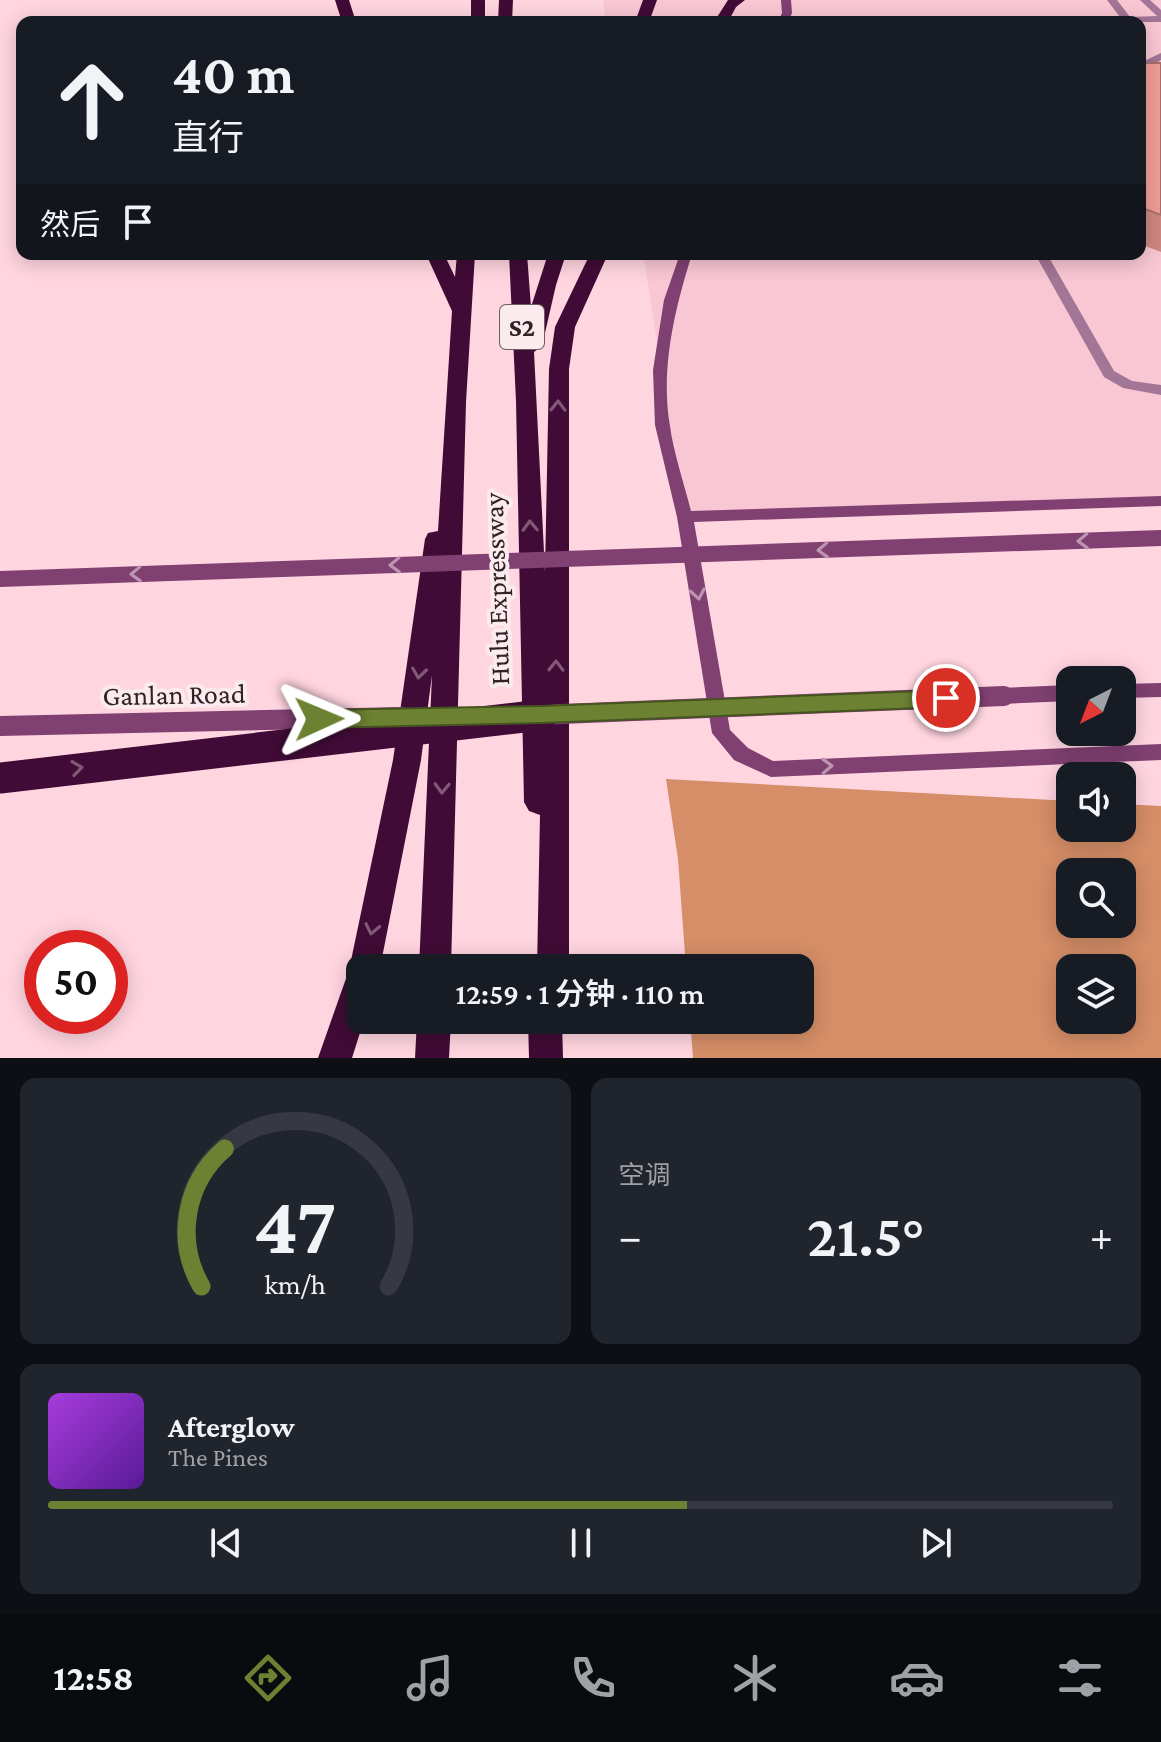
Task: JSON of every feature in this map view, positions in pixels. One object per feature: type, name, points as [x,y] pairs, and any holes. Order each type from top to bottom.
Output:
[{"type":"highway","points":[[724,16],[730,5],[738,0]]},
{"type":"highway","points":[[438,260],[460,310]]},
{"type":"highway","points":[[367,954],[407,760],[455,402],[465,260]]},
{"type":"highway","name":"S2","points":[[518,260],[527,401]]},
{"type":"highway","points":[[527,401],[533,337],[555,260]]},
{"type":"highway","points":[[553,954],[559,369],[565,327],[596,260]]},
{"type":"highway","name":"Hulu Expressway","points":[[527,401],[544,954]]},
{"type":"highway","name":"Hulu Expressway","points":[[435,954],[455,402]]},
{"type":"highway","points":[[0,778],[542,715]]},
{"type":"highway","points":[[335,1058],[346,1025]]},
{"type":"highway","points":[[432,1058],[433,1034]]},
{"type":"highway","points":[[546,1034],[549,1058]]},
{"type":"highway","points":[[549,1058],[551,1034]]},
{"type":"main road","points":[[684,260],[671,300],[660,370],[662,425],[685,517],[721,733],[741,754],[771,769],[1161,752]]},
{"type":"main road","points":[[685,517],[1161,501]]},
{"type":"main road","points":[[0,579],[1161,538]]},
{"type":"main road","points":[[1136,691],[1161,690]]},
{"type":"main road","name":"Ganlan Road","points":[[0,726],[542,715],[1056,694]]},
{"type":"lane","points":[[1145,0],[1161,17]]},
{"type":"lane","points":[[1044,260],[1109,374],[1128,385],[1161,390]]},
{"type":"shaded area","points":[[603,0],[1161,0],[1161,503],[685,517],[644,260],[1146,260],[1146,16],[605,16]]},
{"type":"shaded area","points":[[666,779],[1056,800],[1056,842],[1136,842],[1136,805],[1161,806],[1161,1058],[693,1058],[691,1034],[814,1034],[814,954],[685,954],[678,859]]},
{"type":"building","points":[[1146,63],[1161,63],[1161,215],[1146,209]]},
{"type":"route","points":[[319,719],[542,715],[946,698]]}]
